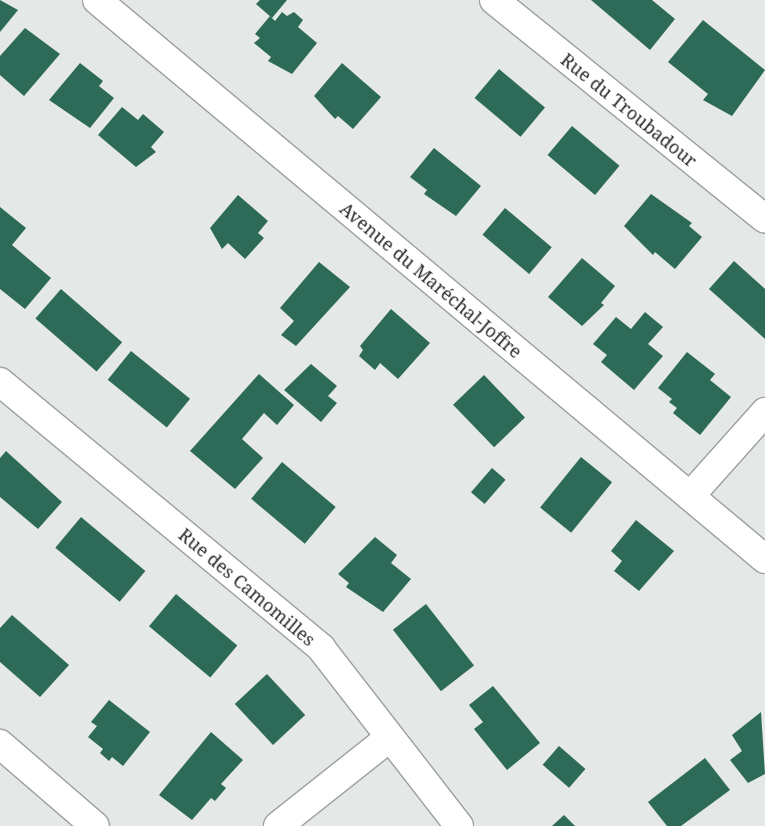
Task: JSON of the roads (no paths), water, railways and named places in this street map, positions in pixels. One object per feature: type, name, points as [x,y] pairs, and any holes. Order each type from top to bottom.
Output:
[{"type":"street","name":"Avenue du Maréchal-Joffre","points":[[97,0],[765,559]]},
{"type":"street","name":"Rue du Troubadour","points":[[494,0],[765,219]]},
{"type":"street","name":"Rue des Camomilles","points":[[0,382],[321,648],[459,826]]},
{"type":"street","points":[[690,496],[765,412]]},
{"type":"street","points":[[278,826],[389,738]]},
{"type":"street","points":[[0,744],[95,826]]}]
